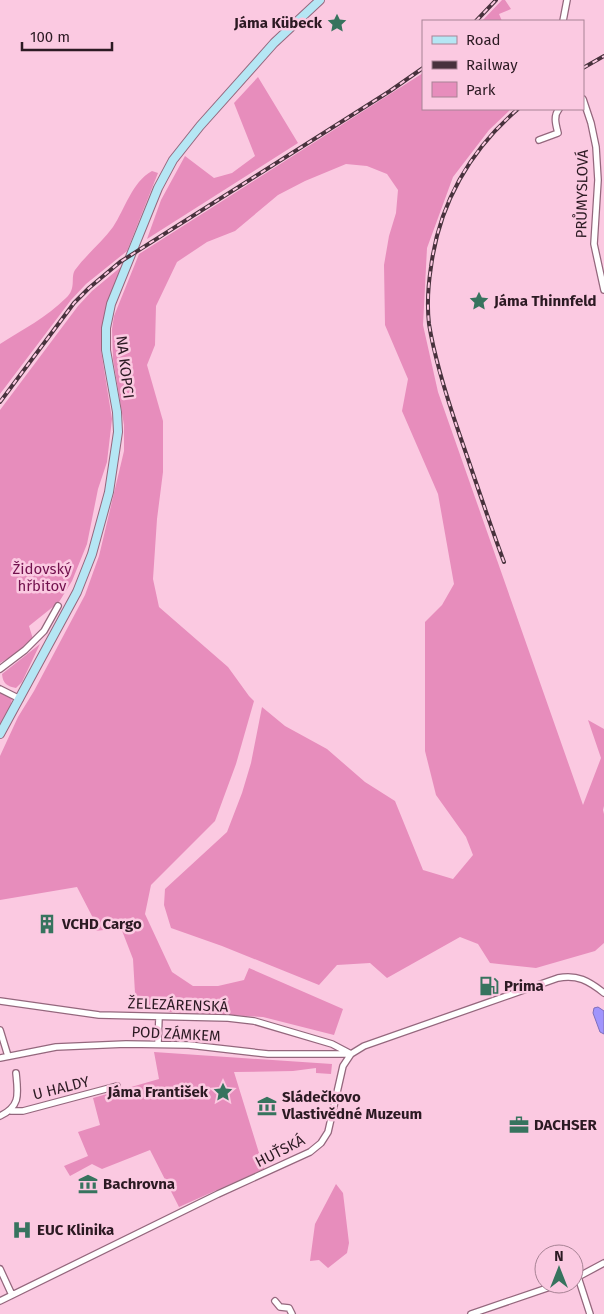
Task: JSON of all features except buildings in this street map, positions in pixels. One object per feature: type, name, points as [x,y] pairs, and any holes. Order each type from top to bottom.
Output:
[{"type":"main road","name":"NA KOPCI","points":[[0,734],[77,592],[92,554],[109,492],[118,432],[117,412],[106,350],[106,328],[111,304],[158,188],[174,160],[200,126],[274,43],[320,0]]},
{"type":"street","points":[[563,20],[567,0]]},
{"type":"street","name":"PRŮMYSLOVÁ","points":[[584,103],[590,118],[596,147],[598,175],[594,244],[604,290]]},
{"type":"street","points":[[539,140],[558,133],[555,120],[558,110]]},
{"type":"street","points":[[0,669],[26,650],[44,631],[58,606]]},
{"type":"street","points":[[0,689],[20,699]]},
{"type":"street","points":[[351,1054],[373,1043],[558,978],[567,976],[578,977],[592,983],[604,993]]},
{"type":"street","name":"ŽELEZÁRENSKÁ","points":[[0,1001],[99,1015],[228,1018],[254,1021],[332,1044],[351,1054]]},
{"type":"street","points":[[158,1044],[159,1017]]},
{"type":"street","points":[[0,1030],[8,1056]]},
{"type":"street","name":"POD ZÁMKEM","points":[[0,1058],[56,1047],[95,1044],[158,1044],[268,1054],[351,1054]]},
{"type":"street","name":"HUŤSKÁ","points":[[0,1302],[218,1194],[310,1152],[321,1143],[328,1132],[342,1066],[351,1054]]},
{"type":"street","points":[[11,1111],[18,1092],[16,1073]]},
{"type":"street","name":"U HALDY","points":[[0,1116],[11,1111],[23,1111],[117,1086]]},
{"type":"street","points":[[584,1274],[604,1263]]},
{"type":"street","points":[[0,1269],[12,1295]]},
{"type":"street","points":[[471,1314],[534,1293]]},
{"type":"street","points":[[582,1294],[590,1314]]},
{"type":"street","points":[[275,1301],[280,1307],[289,1308],[292,1314]]},
{"type":"green space","points":[[502,0],[505,0],[511,9],[499,14],[502,20],[483,20]]},
{"type":"green space","points":[[422,74],[422,110],[510,110],[489,130],[453,177],[427,248],[423,325],[438,392],[583,805],[601,758],[588,720],[604,729],[604,943],[595,951],[536,968],[490,963],[478,944],[460,937],[387,978],[370,963],[337,965],[319,985],[222,946],[171,928],[164,905],[165,889],[227,832],[251,763],[262,707],[285,726],[327,749],[365,782],[395,801],[423,870],[453,879],[473,855],[466,837],[436,795],[425,751],[425,622],[442,605],[454,584],[438,494],[402,411],[408,379],[385,325],[384,265],[389,236],[396,213],[398,190],[387,174],[367,166],[346,164],[305,181],[278,195],[235,231],[207,242],[177,262],[156,306],[155,345],[147,365],[163,421],[163,472],[157,519],[153,579],[159,607],[228,667],[254,701],[236,764],[215,821],[151,885],[145,914],[172,972],[193,986],[218,986],[244,980],[249,968],[343,1009],[334,1035],[263,1017],[136,1010],[133,959],[121,928],[95,931],[92,916],[77,887],[0,900],[0,756],[18,717],[34,691],[85,595],[99,556],[124,451],[124,425],[113,359],[112,329],[114,316],[139,254]]},
{"type":"green space","points":[[258,77],[298,143],[147,239],[161,200],[185,156],[214,178],[232,173],[255,156],[234,103]]},
{"type":"green space","points":[[152,171],[158,173],[127,251],[86,284],[71,300],[0,394],[0,344],[43,317],[59,305],[69,294],[75,270],[113,227],[134,189]]},
{"type":"green space","name":"Židovský hřbitov","points":[[122,266],[105,312],[101,350],[112,419],[107,462],[98,489],[87,544],[72,581],[59,602],[29,626],[33,639],[0,663],[0,410],[78,306],[92,291]]},
{"type":"green space","points":[[40,644],[22,682],[16,688],[6,684],[2,674]]},
{"type":"green space","points":[[0,693],[12,699],[10,708],[0,726]]},
{"type":"green space","points":[[154,1052],[332,1064],[331,1074],[316,1073],[316,1068],[293,1071],[234,1072],[264,1169],[179,1207],[150,1150],[102,1169],[92,1164],[70,1176],[64,1166],[88,1156],[78,1132],[100,1125],[93,1098],[159,1079]]},
{"type":"green space","points":[[336,1184],[343,1193],[349,1243],[347,1253],[328,1268],[319,1260],[310,1261],[315,1224]]},
{"type":"shaded area","points":[[598,1007],[604,1011],[604,1034],[600,1032],[593,1013],[594,1008]]},
{"type":"railway","points":[[477,20],[496,0]]},
{"type":"railway","points":[[584,67],[604,56]]},
{"type":"railway","points":[[0,402],[74,303],[120,262],[390,91],[422,69]]},
{"type":"railway","points":[[504,562],[442,379],[429,324],[428,296],[435,244],[449,200],[471,160],[485,142],[517,110]]},
{"type":"place","name":"Jáma Kübeck","points":[[337,23]]},
{"type":"place","name":"Jáma Thinnfeld","points":[[479,301]]},
{"type":"place","name":"VCHD Cargo","points":[[47,924]]},
{"type":"place","name":"Prima","points":[[489,986]]},
{"type":"place","name":"Jáma František","points":[[223,1092]]},
{"type":"place","name":"Sládečkovo Vlastivědné Muzeum","points":[[267,1106]]},
{"type":"place","name":"DACHSER","points":[[519,1125]]},
{"type":"place","name":"Bachrovna","points":[[88,1184]]},
{"type":"place","name":"EUC Klinika","points":[[22,1230]]}]
